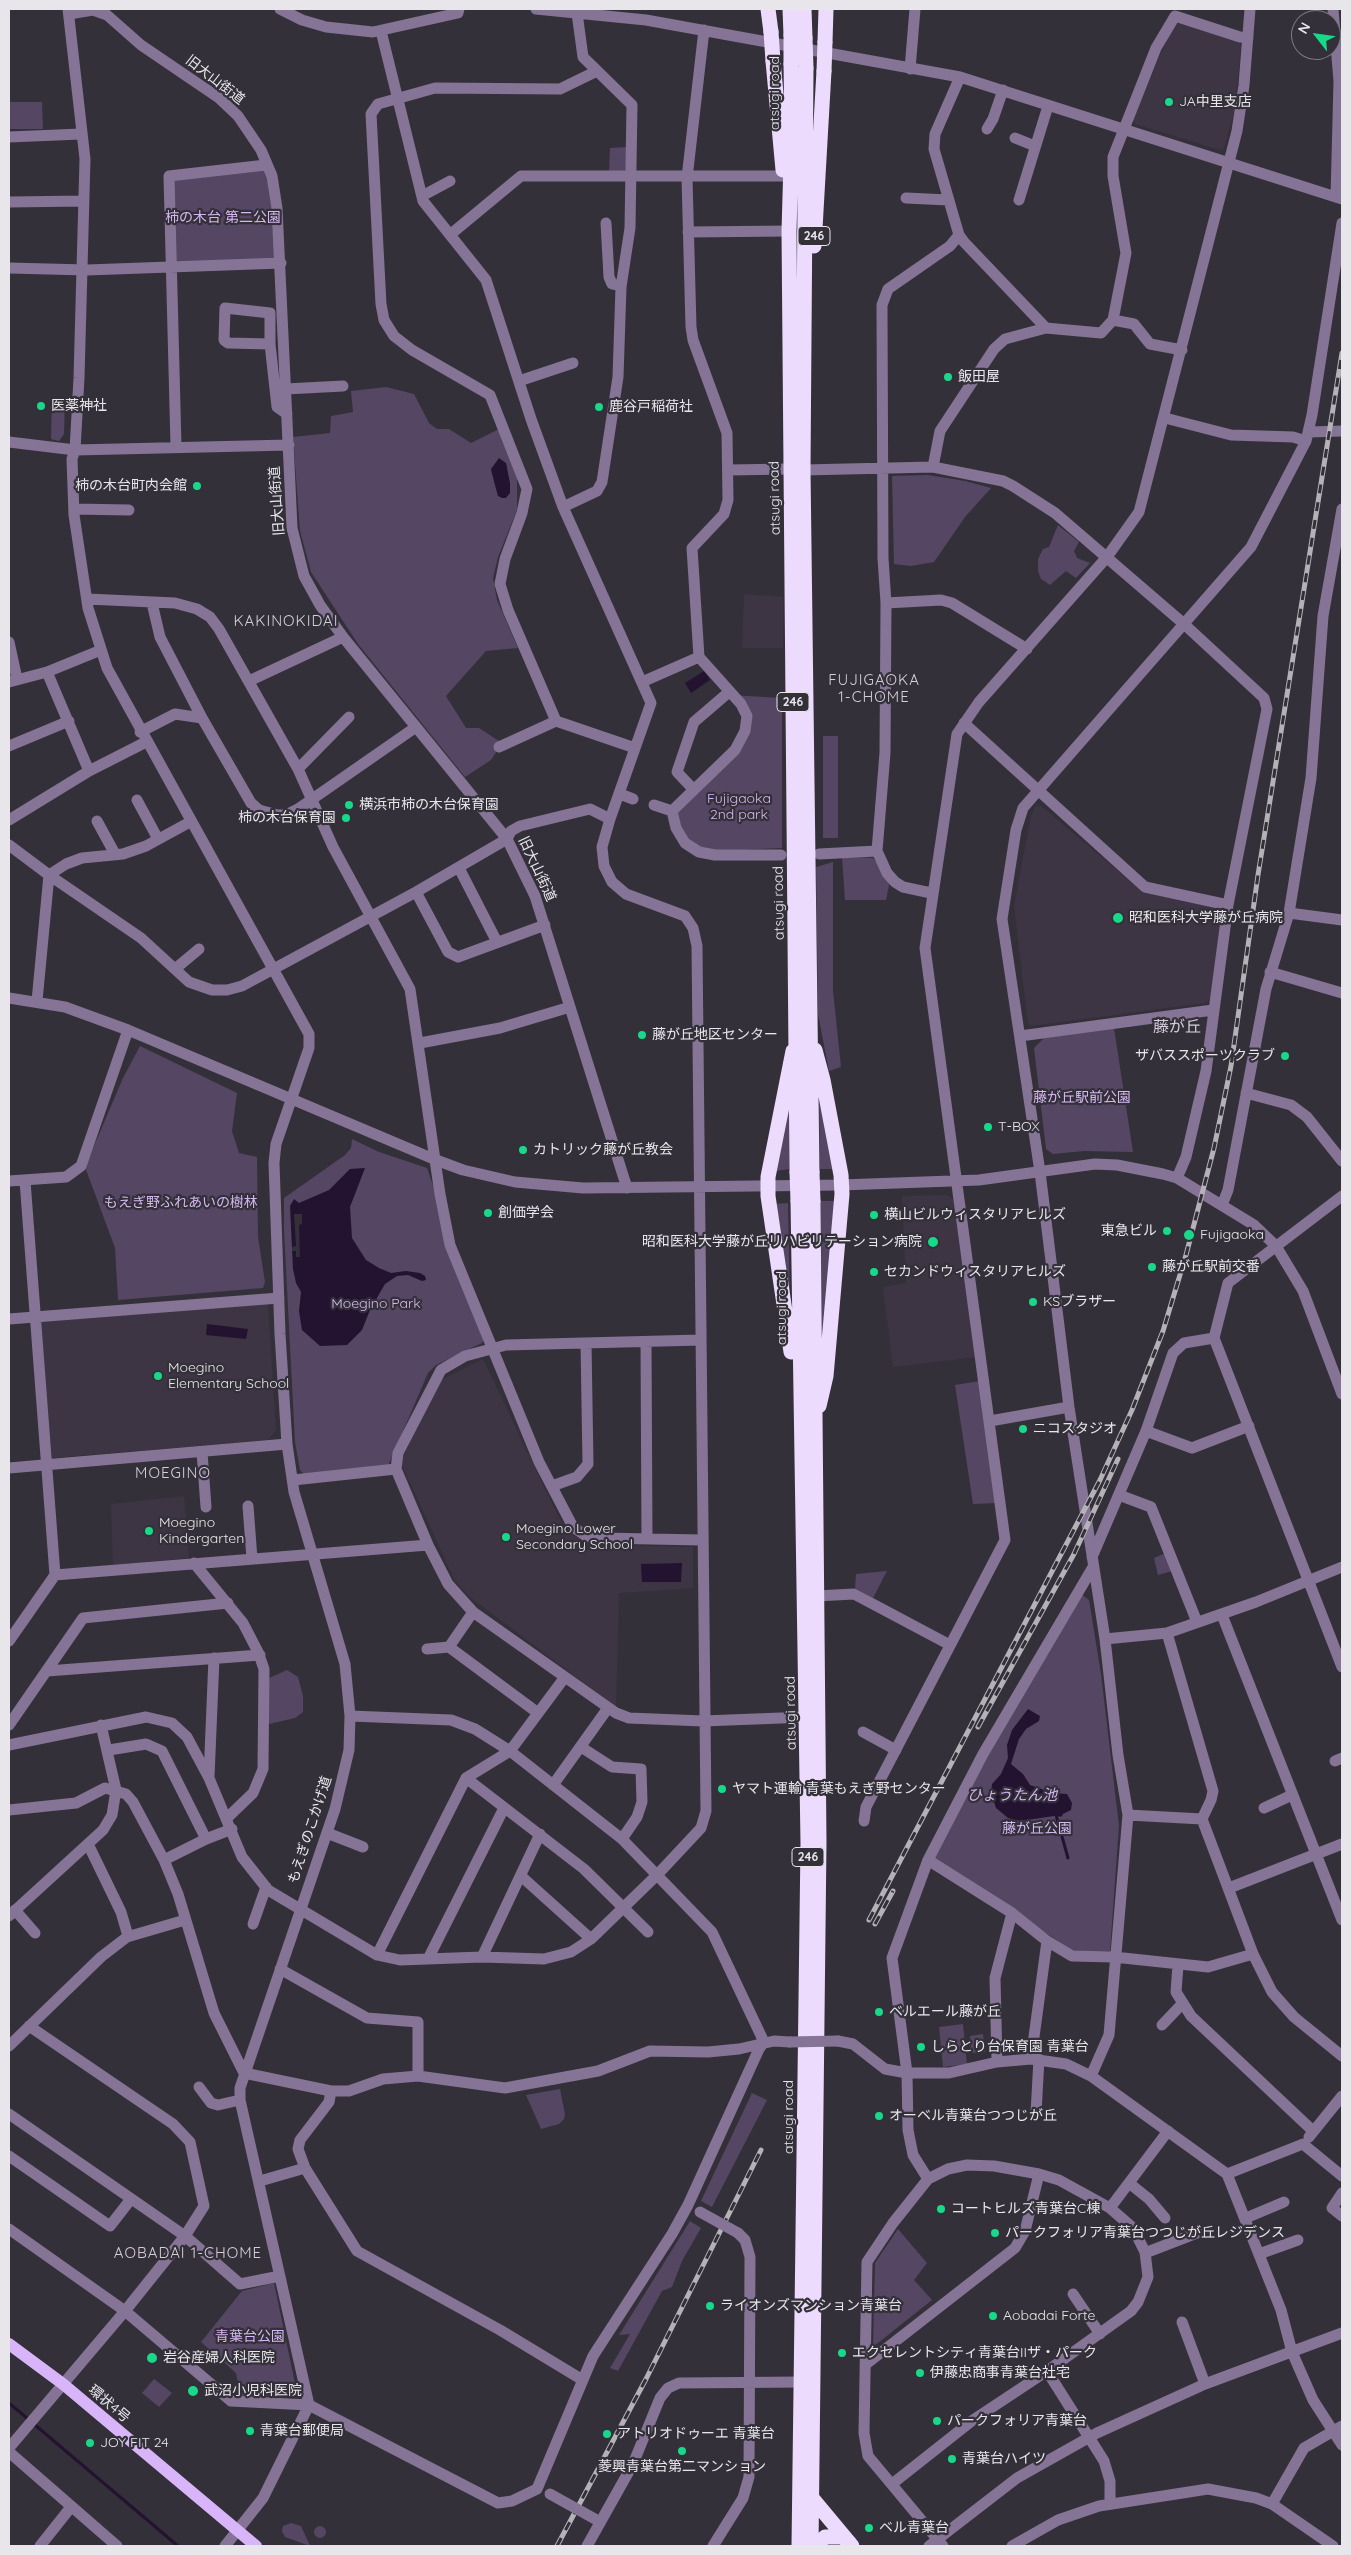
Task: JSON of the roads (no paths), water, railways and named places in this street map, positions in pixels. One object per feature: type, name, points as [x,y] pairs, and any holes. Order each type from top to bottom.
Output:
[{"type":"highway","name":"246","points":[[768,9],[789,231]]},
{"type":"highway","name":"atsugi road","points":[[790,9],[798,36]]},
{"type":"highway","name":"atsugi road","points":[[797,469],[803,402],[798,36],[804,9]]},
{"type":"highway","name":"246","points":[[803,402],[824,71],[826,9]]},
{"type":"highway","name":"atsugi road","points":[[798,66],[792,128],[789,231],[797,469],[804,1172],[814,1427],[819,1842],[811,2546]]},
{"type":"highway","points":[[803,1030],[823,1080],[841,1185],[826,1376],[814,1427]]},
{"type":"highway","points":[[800,1405],[768,1187],[787,1073],[803,1030]]},
{"type":"highway","name":"atsugi road","points":[[799,2546],[807,1717],[800,1405],[805,1201]]},
{"type":"highway","points":[[812,2498],[851,2544]]},
{"type":"highway","points":[[816,2546],[826,2537],[842,2537],[851,2544]]},
{"type":"main road","name":"環状4号","points":[[9,2344],[63,2384],[256,2546]]},
{"type":"street","points":[[280,9],[302,20],[326,27],[344,30],[382,31],[458,13],[459,9]]},
{"type":"street","points":[[536,9],[646,20],[960,77],[1339,198],[1339,82],[1334,9]]},
{"type":"street","points":[[910,69],[915,9]]},
{"type":"street","points":[[864,1821],[866,1807],[1005,1540],[925,948],[957,734],[979,702],[1107,557],[1139,512],[1165,418],[1241,113],[1250,9]]},
{"type":"street","name":"旧大山街道","points":[[69,12],[93,10],[107,15],[141,45],[219,98],[238,116],[261,150],[272,176],[277,208],[292,528],[304,576],[320,605],[343,637],[507,839],[535,896],[545,925],[627,1188]]},
{"type":"street","name":"もえぎのこかげ道","points":[[69,12],[85,159],[75,450],[72,459],[74,509],[88,599],[106,668],[309,1034],[309,1048],[276,1144],[274,1163],[286,1444],[305,1528],[345,1664],[350,1716],[347,1760],[327,1833],[244,2073],[240,2100]]},
{"type":"street","points":[[564,507],[597,491],[602,482],[618,377],[621,286],[630,228],[632,105],[581,54],[574,12]]},
{"type":"street","points":[[933,467],[940,431],[994,349],[1005,339],[1046,328],[1100,333],[1113,320],[1126,253],[1113,176],[1113,157],[1156,48],[1175,16],[1248,38]]},
{"type":"street","points":[[672,811],[735,750],[746,731],[747,716],[741,704],[699,657],[692,548],[724,514],[728,500],[727,433],[693,340],[687,178],[704,30]]},
{"type":"street","points":[[9,1745],[146,1717],[172,1723],[187,1737],[209,1778],[232,1829],[242,1858],[266,1887],[299,1910],[377,1955],[400,1960],[482,1957],[544,1959],[571,1952],[591,1938],[658,1874],[701,1828],[706,1811],[701,1540],[697,946],[693,928],[685,916],[626,894],[612,882],[604,866],[602,847],[610,819],[651,703],[564,507],[519,381],[486,280],[423,201],[382,31]]},
{"type":"street","points":[[556,721],[508,610],[500,584],[505,558],[522,513],[528,489],[490,395],[412,350],[394,336],[384,320],[381,304],[371,114],[378,104],[435,88],[560,88],[596,71]]},
{"type":"street","points":[[960,77],[935,134],[934,149],[959,235],[1046,328]]},
{"type":"street","points":[[987,129],[993,119],[1003,90]]},
{"type":"street","points":[[1019,200],[1048,106]]},
{"type":"street","points":[[9,137],[81,134]]},
{"type":"street","points":[[1015,138],[1035,146]]},
{"type":"street","points":[[176,446],[169,176],[266,165]]},
{"type":"street","points":[[451,234],[522,176],[687,178],[783,176]]},
{"type":"street","points":[[422,196],[450,180]]},
{"type":"street","points":[[906,198],[949,200]]},
{"type":"street","points":[[9,202],[84,201]]},
{"type":"street","points":[[606,223],[608,276],[612,284],[621,286]]},
{"type":"street","points":[[1090,2076],[1109,2035],[1114,1957],[1128,1815],[1118,1755],[1105,1639],[1069,1407],[1040,1172],[1002,919],[1016,830],[1023,808],[1036,790],[1251,547],[1307,437],[1342,223]]},
{"type":"street","points":[[688,232],[789,231]]},
{"type":"street","points":[[932,893],[903,887],[895,882],[887,873],[877,852],[885,754],[886,603],[882,305],[888,290],[950,246],[959,235]]},
{"type":"street","points":[[9,268],[82,270],[281,263]]},
{"type":"street","points":[[270,344],[228,343],[224,340],[225,308],[270,313],[270,344],[277,407],[288,414]]},
{"type":"street","points":[[1113,320],[1134,324],[1150,344],[1182,350]]},
{"type":"street","points":[[519,381],[568,368]]},
{"type":"street","points":[[286,389],[336,383]]},
{"type":"street","points":[[1165,418],[1231,435],[1293,438],[1342,431]]},
{"type":"street","points":[[9,442],[75,450],[289,444]]},
{"type":"street","points":[[728,470],[933,467],[1003,481],[1055,513],[1184,624],[1259,693],[1266,703],[1228,905],[1206,1071],[1186,1157],[1177,1178]]},
{"type":"street","points":[[74,509],[129,510]]},
{"type":"street","points":[[1222,1205],[1228,1190],[1270,972],[1289,913],[1311,778],[1323,616],[1340,531],[1342,509]]},
{"type":"street","points":[[88,599],[187,605],[210,618],[219,629],[298,769],[313,798],[333,847],[410,989],[420,1043],[440,1194],[450,1245],[540,1462],[573,1527],[586,1536],[600,1538],[701,1540]]},
{"type":"street","points":[[886,603],[941,600],[952,604],[1027,649]]},
{"type":"street","points":[[152,603],[160,637],[202,718],[251,803],[259,810],[268,814],[286,815],[416,727]]},
{"type":"street","points":[[249,681],[343,637]]},
{"type":"street","points":[[9,642],[13,680],[47,672],[101,650]]},
{"type":"street","points":[[642,682],[699,657]]},
{"type":"street","points":[[47,672],[89,771]]},
{"type":"street","points":[[694,790],[677,772],[694,722],[729,692]]},
{"type":"street","points":[[9,820],[143,737],[175,714],[202,718]]},
{"type":"street","points":[[298,769],[349,716]]},
{"type":"street","points":[[9,746],[69,721]]},
{"type":"street","points":[[499,747],[556,721],[635,748]]},
{"type":"street","points":[[964,723],[1145,887],[1228,905]]},
{"type":"street","points":[[620,794],[633,799]]},
{"type":"street","points":[[137,800],[158,839]]},
{"type":"street","points":[[654,805],[672,811]]},
{"type":"street","points":[[9,845],[49,876],[141,938],[189,982],[212,990],[242,986],[274,969],[459,868],[507,839],[511,831],[520,826],[590,809],[610,819]]},
{"type":"street","points":[[672,811],[676,828],[685,843],[699,852],[715,855],[781,855]]},
{"type":"street","points":[[97,821],[115,854]]},
{"type":"street","points":[[37,1001],[49,876],[66,864],[82,858],[135,850],[190,822]]},
{"type":"street","points":[[819,854],[877,852]]},
{"type":"street","points":[[459,868],[497,942]]},
{"type":"street","points":[[416,892],[448,952],[458,957],[545,925]]},
{"type":"street","points":[[1289,913],[1342,920]]},
{"type":"street","points":[[175,969],[199,949]]},
{"type":"street","points":[[1270,972],[1342,993]]},
{"type":"street","points":[[9,998],[65,1007],[128,1030],[436,1160],[463,1170],[515,1182],[583,1188],[841,1185],[957,1181],[1081,1166],[1117,1165],[1177,1178],[1254,1225],[1276,1246],[1303,1290],[1342,1394]]},
{"type":"street","points":[[420,1043],[500,1028],[570,1007]]},
{"type":"street","points":[[1020,1036],[1213,1010]]},
{"type":"street","points":[[9,1181],[66,1177],[81,1166],[128,1030]]},
{"type":"street","points":[[1246,1093],[1290,1105],[1307,1117],[1342,1161]]},
{"type":"street","points":[[9,1641],[55,1575],[25,1181]]},
{"type":"street","points":[[1342,1196],[1228,1284],[1214,1338],[1342,1667]]},
{"type":"street","points":[[9,1319],[279,1298]]},
{"type":"street","points":[[928,2179],[913,2155],[908,2130],[907,2073],[892,1958],[928,1860],[983,1754],[1092,1562],[1146,1431],[1174,1353],[1184,1343],[1214,1338]]},
{"type":"street","points":[[701,1340],[506,1345],[465,1356],[441,1370],[398,1453],[396,1469],[428,1545],[448,1584],[473,1612],[608,1708],[629,1718],[703,1721],[807,1717]]},
{"type":"street","points":[[646,1342],[647,1539]]},
{"type":"street","points":[[552,1486],[577,1477],[588,1464],[586,1343]]},
{"type":"street","points":[[990,1421],[1069,1407]]},
{"type":"street","points":[[1146,1431],[1192,1448],[1249,1426]]},
{"type":"street","points":[[9,1468],[286,1444]]},
{"type":"street","points":[[202,1452],[206,1508]]},
{"type":"street","points":[[293,1480],[396,1469]]},
{"type":"street","points":[[1119,1495],[1151,1507],[1197,1622]]},
{"type":"street","points":[[248,1506],[252,1559]]},
{"type":"street","points":[[55,1575],[428,1545]]},
{"type":"street","points":[[194,1563],[213,1589],[228,1603],[243,1623],[260,1655],[264,1669],[263,1769],[253,1793],[226,1818]]},
{"type":"street","points":[[1105,1639],[1167,1633],[1222,1615],[1342,1567]]},
{"type":"street","points":[[816,1596],[854,1594],[950,1645]]},
{"type":"street","points":[[9,1725],[83,1618],[228,1603]]},
{"type":"street","points":[[450,1647],[473,1612]]},
{"type":"street","points":[[1222,1615],[1342,1920]]},
{"type":"street","points":[[1167,1633],[1213,1791],[1211,1800],[1202,1818],[1254,1954],[1272,1992],[1288,2011],[1342,2056]]},
{"type":"street","points":[[426,1649],[450,1647],[538,1713]]},
{"type":"street","points":[[47,1671],[260,1655]]},
{"type":"street","points":[[209,1778],[214,1658]]},
{"type":"street","points":[[377,1955],[466,1778],[510,1751],[565,1677]]},
{"type":"street","points":[[553,1785],[608,1708]]},
{"type":"street","points":[[350,1716],[451,1720],[475,1729],[510,1751],[622,1839],[658,1874],[712,1932],[764,2042]]},
{"type":"street","points":[[35,1933],[12,1913],[103,1830],[112,1815],[116,1790],[109,1750],[102,1726]]},
{"type":"street","points":[[863,1732],[896,1750]]},
{"type":"street","points":[[109,1750],[146,1744],[162,1751],[206,1839]]},
{"type":"street","points":[[581,1747],[612,1767],[641,1769],[642,1802],[637,1817],[622,1839]]},
{"type":"street","points":[[466,1778],[584,1869],[648,1932]]},
{"type":"street","points":[[9,1810],[76,1803],[105,1788],[126,1794],[133,1802],[164,1860],[214,2013],[244,2073],[331,2091],[349,2091],[383,2079],[418,2076],[505,2088],[598,2071],[650,2051],[708,2052],[739,2049],[764,2042],[838,2041],[853,2044],[885,2069],[907,2073],[949,2074],[998,2062],[1035,2059],[1066,2064],[1090,2076],[1227,2174],[1281,2310],[1292,2352],[1313,2400],[1337,2428],[1342,2445]]},
{"type":"street","points":[[1264,1808],[1292,1795]]},
{"type":"street","points":[[428,1959],[504,1808]]},
{"type":"street","points":[[1128,1815],[1202,1818]]},
{"type":"street","points":[[164,1860],[206,1839],[232,1829]]},
{"type":"street","points":[[327,1833],[363,1847]]},
{"type":"street","points":[[482,1957],[540,1834]]},
{"type":"street","points":[[88,1844],[121,1912],[128,1936]]},
{"type":"street","points":[[1229,1888],[1342,1844]]},
{"type":"street","points":[[928,1860],[1012,1913],[1047,1941],[1072,1956],[1114,1957],[1208,1968],[1254,1954]]},
{"type":"street","points":[[521,1876],[591,1938]]},
{"type":"street","points":[[252,1924],[266,1887]]},
{"type":"street","points":[[998,2062],[995,1978],[1012,1913]]},
{"type":"street","points":[[9,2046],[101,1957],[128,1936],[185,1920]]},
{"type":"street","points":[[1036,2113],[1035,2059],[1047,1941]]},
{"type":"street","points":[[1178,1965],[1176,1992],[1191,2016],[1313,2131]]},
{"type":"street","points":[[280,1969],[367,2018],[418,2022],[418,2076]]},
{"type":"street","points":[[1162,2025],[1182,2004]]},
{"type":"street","points":[[9,2448],[125,2311],[185,2236],[204,2206],[190,2142],[173,2124],[29,2026]]},
{"type":"street","points":[[10,2234],[125,2311],[231,2401],[309,2405],[498,2503],[512,2501],[537,2488],[592,2356],[672,2234],[688,2205],[759,2048],[764,2042]]},
{"type":"street","points":[[331,2091],[329,2102],[298,2144],[305,2168],[357,2251],[500,2330],[581,2380]]},
{"type":"street","points":[[200,2093],[211,2103],[218,2105],[240,2100],[260,2180],[309,2405],[263,2498],[225,2546]]},
{"type":"street","points":[[1227,2174],[1303,2144],[1342,2096]]},
{"type":"street","points":[[9,2114],[185,2236],[240,2284],[280,2276]]},
{"type":"street","points":[[1110,2208],[1168,2131]]},
{"type":"street","points":[[1303,2144],[1342,2176]]},
{"type":"street","points":[[9,2156],[110,2226],[131,2199]]},
{"type":"street","points":[[892,2484],[973,2420],[1124,2317],[1138,2302],[1148,2277],[1145,2253],[1133,2228],[1110,2208],[1059,2180],[1039,2174],[994,2166],[967,2165],[948,2169],[928,2179],[893,2223],[867,2262],[864,2433],[868,2456],[892,2484],[937,2544],[1017,2478],[1090,2437],[1205,2384],[1342,2333]]},
{"type":"street","points":[[260,2180],[305,2168]]},
{"type":"street","points":[[865,2364],[1015,2248],[1025,2231],[1039,2174]]},
{"type":"street","points":[[1129,2184],[1149,2199],[1165,2218]]},
{"type":"street","points":[[1342,2193],[1332,2208],[1342,2216]]},
{"type":"street","points":[[1246,2218],[1284,2202]]},
{"type":"street","points":[[688,2205],[738,2233],[745,2240],[750,2257],[749,2477],[743,2498],[713,2546]]},
{"type":"street","points":[[1145,2253],[1202,2231]]},
{"type":"street","points":[[1259,2254],[1298,2240]]},
{"type":"street","points":[[1073,2294],[1100,2334]]},
{"type":"street","points":[[1182,2322],[1205,2384]]},
{"type":"street","points":[[1047,2371],[1090,2437],[1107,2471],[1110,2504]]},
{"type":"street","points":[[587,2546],[598,2520],[633,2464],[660,2398],[668,2388],[679,2383],[802,2382]]},
{"type":"street","points":[[1272,2504],[1304,2448],[1337,2428]]},
{"type":"street","points":[[9,2452],[117,2546]]},
{"type":"street","points":[[537,2488],[598,2520]]},
{"type":"street","points":[[1012,2546],[1058,2520],[1110,2504],[1208,2489],[1249,2496],[1272,2504],[1333,2546]]},
{"type":"street","points":[[40,2546],[72,2507]]},
{"type":"water","points":[[499,458],[506,463],[510,483],[510,493],[506,498],[498,496],[491,469]]},
{"type":"water","points":[[704,671],[710,680],[691,693],[685,683]]},
{"type":"water","points":[[365,1168],[350,1207],[352,1238],[366,1260],[379,1268],[391,1273],[406,1271],[420,1273],[425,1276],[426,1280],[422,1281],[408,1275],[397,1276],[385,1284],[370,1310],[362,1330],[347,1345],[320,1346],[302,1330],[299,1311],[301,1292],[296,1283],[293,1269],[290,1206],[294,1199],[299,1203],[329,1190],[350,1169]]},
{"type":"water","points":[[207,1324],[248,1329],[246,1339],[206,1335]]},
{"type":"water","points":[[682,1563],[681,1582],[642,1582],[641,1564]]},
{"type":"water","name":"ひょうたん池","points":[[1028,1709],[1040,1716],[1039,1721],[1026,1729],[1019,1739],[1011,1764],[1023,1774],[1030,1785],[1053,1793],[1067,1794],[1072,1803],[1071,1810],[1061,1815],[1020,1821],[1008,1818],[996,1808],[991,1793],[992,1784],[1001,1774],[1008,1758],[1007,1745],[1012,1730]]},
{"type":"waterway","points":[[1061,1815],[1056,1815],[1068,1858]]},
{"type":"waterway","points":[[9,2403],[178,2546]]},
{"type":"railway","points":[[869,1920],[1100,1480],[1132,1410],[1163,1331],[1186,1255],[1214,1148],[1231,1066],[1258,875],[1342,353]]},
{"type":"railway","points":[[978,1727],[1074,1554],[1118,1459]]},
{"type":"railway","points":[[875,1924],[893,1891]]},
{"type":"railway","points":[[557,2546],[646,2379],[761,2150]]},
{"type":"place","name":"JA中里支店","points":[[1169,102]]},
{"type":"place","name":"飯田屋","points":[[948,377]]},
{"type":"place","name":"医薬神社","points":[[41,406]]},
{"type":"place","name":"鹿谷戸稲荷社","points":[[599,407]]},
{"type":"place","name":"柿の木台町内会館","points":[[197,486]]},
{"type":"place","name":"横浜市柿の木台保育園","points":[[349,805]]},
{"type":"place","name":"柿の木台保育園","points":[[346,818]]},
{"type":"place","name":"昭和医科大学藤が丘病院","points":[[1118,918]]},
{"type":"place","name":"藤が丘地区センター","points":[[642,1035]]},
{"type":"place","name":"ザバススポーツクラブ","points":[[1285,1056]]},
{"type":"place","name":"T-BOX","points":[[988,1127]]},
{"type":"place","name":"カトリック藤が丘教会","points":[[523,1150]]},
{"type":"place","name":"創価学会","points":[[488,1213]]},
{"type":"place","name":"横山ビルウィスタリアヒルズ","points":[[874,1215]]},
{"type":"place","name":"東急ビル","points":[[1167,1231]]},
{"type":"place","name":"Fujigaoka","points":[[1189,1235]]},
{"type":"place","name":"昭和医科大学藤が丘リハビリテーション病院","points":[[933,1242]]},
{"type":"place","name":"藤が丘駅前交番","points":[[1152,1267]]},
{"type":"place","name":"セカンドウィスタリアヒルズ","points":[[874,1272]]},
{"type":"place","name":"KSブラザー","points":[[1033,1302]]},
{"type":"place","name":"Moegino Elementary School","points":[[158,1376]]},
{"type":"place","name":"ニコスタジオ","points":[[1023,1429]]},
{"type":"place","name":"Moegino Kindergarten","points":[[149,1531]]},
{"type":"place","name":"Moegino Lower Secondary School","points":[[506,1537]]},
{"type":"place","name":"ヤマト運輸 青葉もえぎ野センター","points":[[722,1789]]},
{"type":"place","name":"ベルエール藤が丘","points":[[879,2012]]},
{"type":"place","name":"しらとり台保育園 青葉台","points":[[921,2047]]},
{"type":"place","name":"オーベル青葉台つつじが丘","points":[[879,2116]]},
{"type":"place","name":"コートヒルズ青葉台C棟","points":[[941,2209]]},
{"type":"place","name":"パークフォリア青葉台つつじが丘レジデンス","points":[[995,2233]]},
{"type":"place","name":"ライオンズマンション青葉台","points":[[710,2306]]},
{"type":"place","name":"Aobadai Forte","points":[[993,2316]]},
{"type":"place","name":"エクセレントシティ青葉台IIザ・パーク","points":[[842,2353]]},
{"type":"place","name":"岩谷産婦人科医院","points":[[152,2358]]},
{"type":"place","name":"伊藤忠商事青葉台社宅","points":[[920,2373]]},
{"type":"place","name":"武沼小児科医院","points":[[193,2391]]},
{"type":"place","name":"パークフォリア青葉台","points":[[937,2421]]},
{"type":"place","name":"青葉台郵便局","points":[[250,2431]]},
{"type":"place","name":"アトリオドゥーエ 青葉台","points":[[607,2434]]},
{"type":"place","name":"JOY FIT 24","points":[[90,2443]]},
{"type":"place","name":"菱興青葉台第二マンション","points":[[682,2451]]},
{"type":"place","name":"青葉台ハイツ","points":[[952,2459]]},
{"type":"place","name":"ベル青葉台","points":[[869,2528]]},
{"type":"district","name":"KAKINOKIDAI","points":[[286,621]]},
{"type":"district","name":"FUJIGAOKA 1-CHOME","points":[[874,688]]},
{"type":"district","name":"藤が丘","points":[[1177,1027]]},
{"type":"district","name":"MOEGINO","points":[[173,1473]]},
{"type":"district","name":"AOBADAI 1-CHOME","points":[[188,2253]]},
{"type":"park label","name":"柿の木台 第二公園","points":[[223,218]]},
{"type":"park label","name":"Fujigaoka 2nd park","points":[[739,808]]},
{"type":"park label","name":"藤が丘駅前公園","points":[[1082,1098]]},
{"type":"park label","name":"もえぎ野ふれあいの樹林","points":[[181,1203]]},
{"type":"park label","name":"Moegino Park","points":[[376,1304]]},
{"type":"park label","name":"藤が丘公園","points":[[1037,1829]]},
{"type":"park label","name":"青葉台公園","points":[[250,2337]]}]
